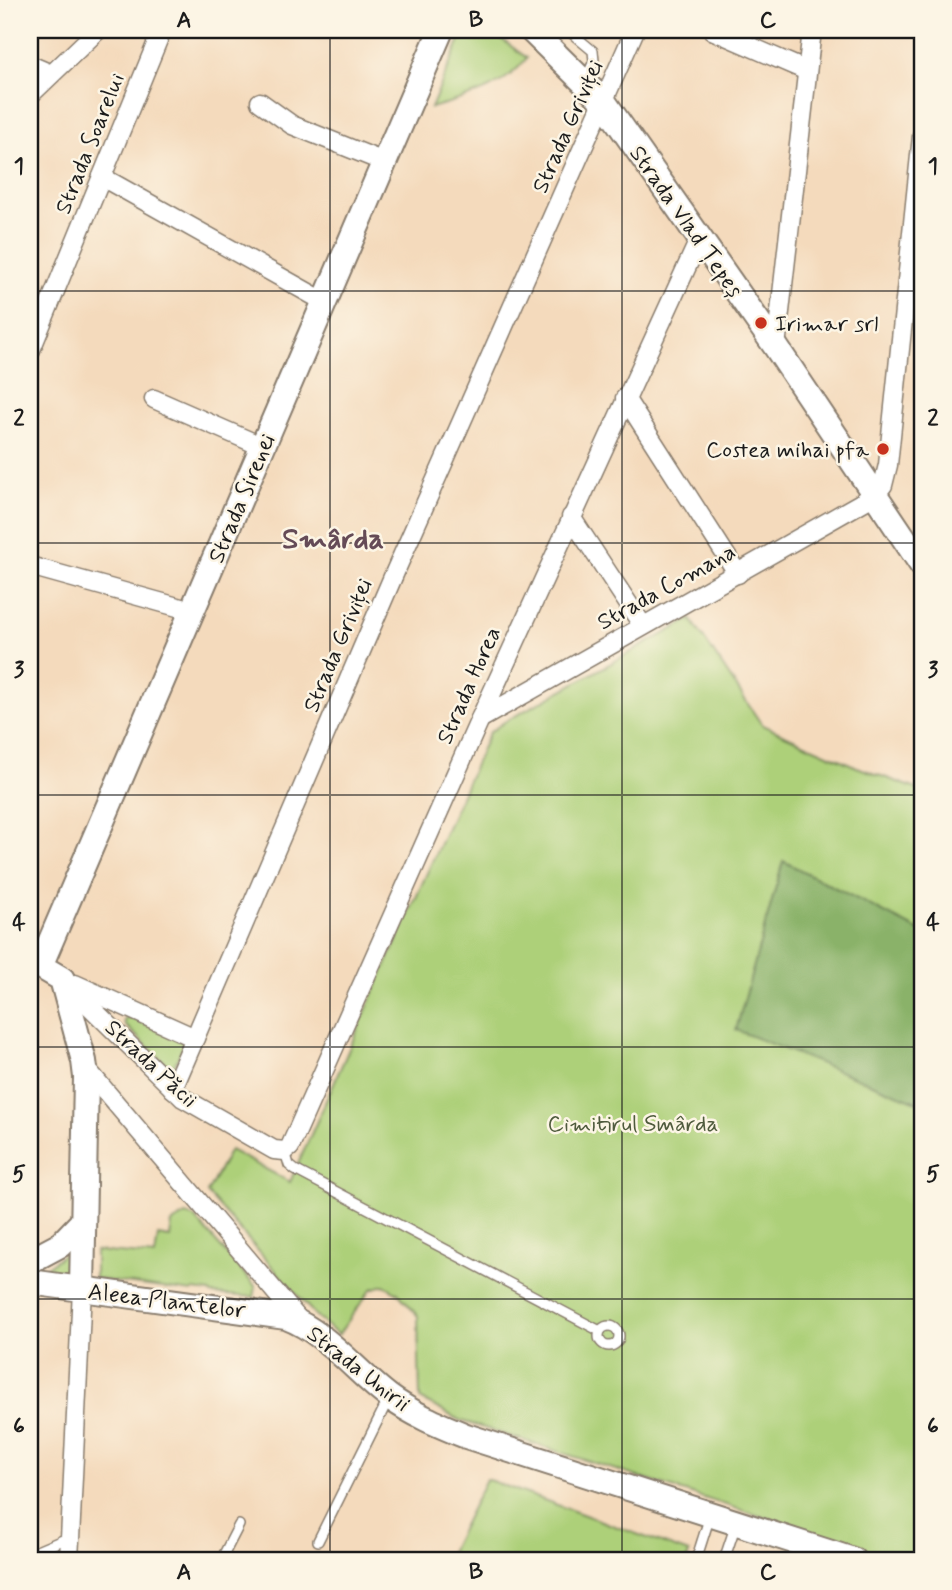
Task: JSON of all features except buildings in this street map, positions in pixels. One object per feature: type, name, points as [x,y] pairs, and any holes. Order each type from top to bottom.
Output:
[{"type":"main road","name":"Strada Sirenei","points":[[35,962],[192,611],[441,30]]},
{"type":"main road","name":"Strada Vlad Țepeș","points":[[533,32],[604,102],[776,347],[922,565]]},
{"type":"main road","name":"Strada Păcii","points":[[35,962],[62,979]]},
{"type":"main road","points":[[62,979],[85,1068],[82,1289]]},
{"type":"main road","points":[[30,1261],[60,1245],[83,1221]]},
{"type":"main road","name":"Aleea Plantelor","points":[[30,1282],[269,1313],[302,1324]]},
{"type":"main road","name":"Strada Unirii","points":[[302,1324],[390,1397],[435,1424],[853,1560]]},
{"type":"street","points":[[30,95],[98,30]]},
{"type":"street","name":"Strada Soarelui","points":[[30,352],[162,30]]},
{"type":"street","name":"Strada Griviței","points":[[173,1089],[395,572],[635,30]]},
{"type":"street","points":[[712,30],[807,71]]},
{"type":"street","points":[[776,347],[812,30]]},
{"type":"street","points":[[30,65],[51,74]]},
{"type":"street","points":[[260,102],[292,125],[384,162]]},
{"type":"street","points":[[875,495],[883,485],[888,465],[922,136]]},
{"type":"street","points":[[102,177],[325,302]]},
{"type":"street","name":"Strada Horea","points":[[285,1151],[293,1143],[480,719],[699,240]]},
{"type":"street","points":[[625,398],[738,574]]},
{"type":"street","points":[[154,399],[263,447]]},
{"type":"street","name":"Strada Comana","points":[[480,719],[875,495]]},
{"type":"street","points":[[571,517],[643,626]]},
{"type":"street","points":[[30,566],[192,611]]},
{"type":"street","points":[[62,979],[195,1038]]},
{"type":"street","name":"Strada Păcii","points":[[62,979],[173,1089],[200,1108],[263,1144],[278,1151],[285,1151]]},
{"type":"street","name":"Strada Unirii","points":[[85,1068],[302,1324]]},
{"type":"street","points":[[69,1560],[82,1289]]},
{"type":"lane","points":[[285,1151],[289,1165],[295,1170],[600,1331]]},
{"type":"lane","points":[[318,1541],[390,1397]]},
{"type":"lane","points":[[696,1560],[711,1514]]},
{"type":"lane","points":[[736,1522],[724,1559],[738,1560]]},
{"type":"lane","points":[[220,1560],[239,1525]]},
{"type":"lane","points":[[30,1554],[70,1537]]},
{"type":"green space","points":[[464,30],[489,30],[527,58],[507,78],[484,91],[431,108]]},
{"type":"green space","name":"Cimitirul Smârda","points":[[691,619],[762,725],[857,767],[922,791],[922,1560],[890,1560],[459,1420],[420,1399],[418,1316],[398,1293],[384,1285],[371,1289],[338,1335],[315,1315],[207,1193],[230,1150],[290,1182],[489,733],[504,722]]},
{"type":"green space","points":[[783,861],[922,932],[922,1104],[736,1030]]},
{"type":"green space","points":[[128,1016],[182,1041],[184,1044],[174,1066],[168,1066],[125,1025],[124,1020]]},
{"type":"green space","points":[[186,1215],[195,1218],[256,1287],[254,1297],[95,1279],[95,1251],[155,1256],[158,1236],[170,1238],[172,1223]]},
{"type":"green space","points":[[69,1250],[73,1250],[70,1275],[40,1272]]},
{"type":"green space","points":[[486,1479],[689,1553],[687,1560],[446,1560]]},
{"type":"place","name":"Irimar srl","points":[[761,323]]},
{"type":"place","name":"Costea mihai pfa","points":[[883,449]]},
{"type":"district","name":"Smârda","points":[[333,538]]}]
